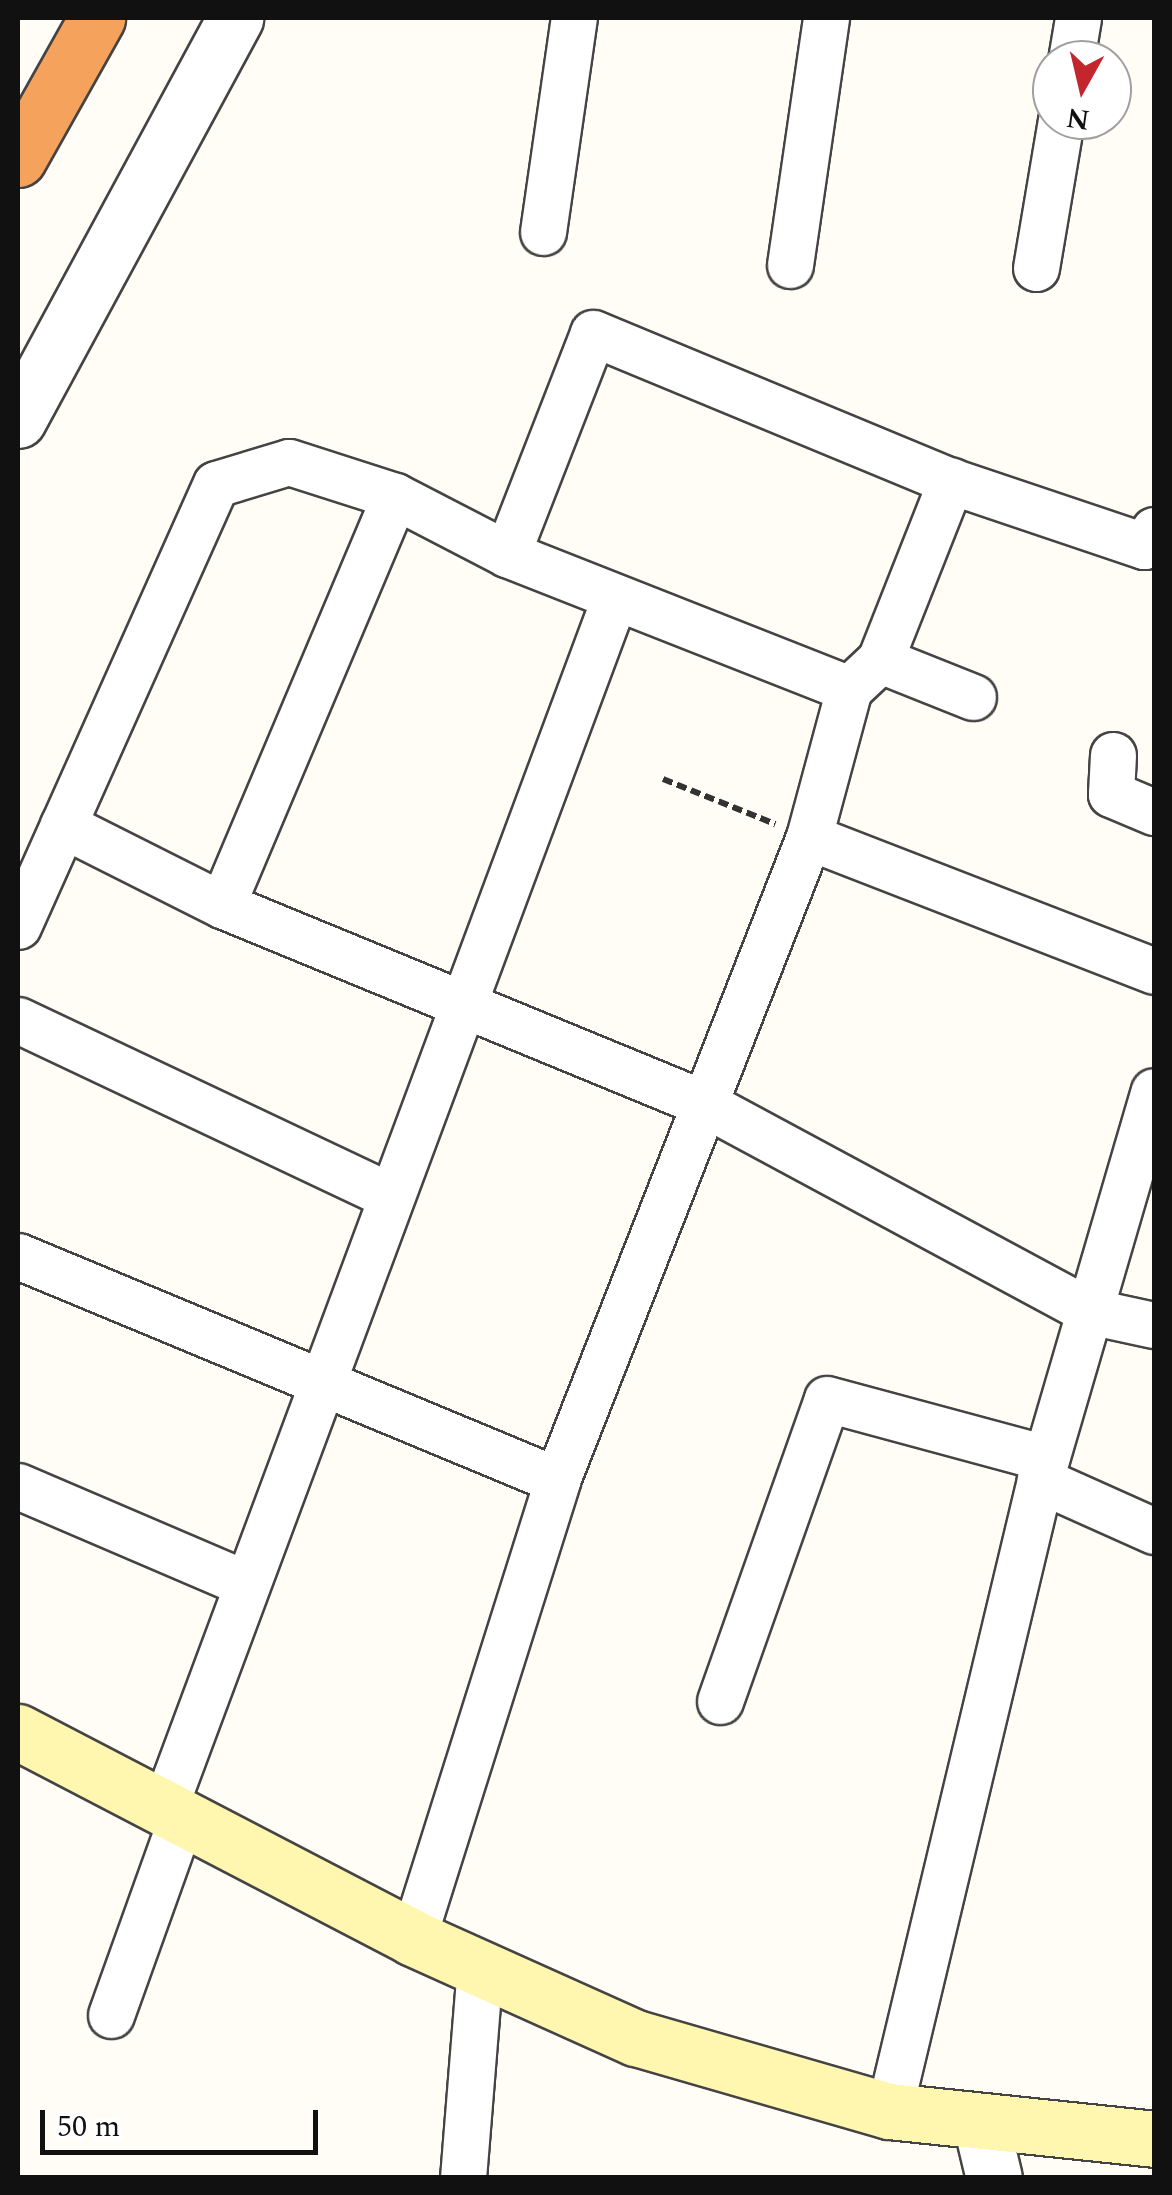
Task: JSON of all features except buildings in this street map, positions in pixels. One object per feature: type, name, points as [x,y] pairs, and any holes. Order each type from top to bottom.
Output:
[{"type":"highway","points":[[18,159],[96,18]]},
{"type":"main road","points":[[18,1732],[413,1938],[636,2038],[889,2111],[988,2153],[1154,2139]]},
{"type":"street","points":[[18,420],[234,18]]},
{"type":"street","points":[[543,232],[574,18]]},
{"type":"street","points":[[790,265],[826,18]]},
{"type":"street","points":[[1036,268],[1058,140]]},
{"type":"street","points":[[507,554],[593,332],[952,481],[1144,546],[1154,530]]},
{"type":"street","points":[[18,926],[216,484],[289,462],[395,496],[507,554],[614,597],[864,674],[972,697]]},
{"type":"street","points":[[413,1938],[557,1480],[809,837],[864,674],[952,481]]},
{"type":"street","points":[[222,906],[395,496]]},
{"type":"street","points":[[111,2015],[244,1584],[326,1385],[389,1195],[466,1003],[614,597]]},
{"type":"street","points":[[1113,755],[1111,794],[1154,812]]},
{"type":"street","points":[[63,825],[222,906],[702,1103],[1089,1311],[1154,1325]]},
{"type":"street","points":[[809,837],[1154,971]]},
{"type":"street","points":[[18,1020],[389,1195]]},
{"type":"street","points":[[889,2111],[1043,1469],[1154,1091]]},
{"type":"street","points":[[18,1256],[557,1480]]},
{"type":"street","points":[[720,1701],[827,1399],[1043,1469],[1154,1531]]},
{"type":"street","points":[[18,1486],[244,1584]]},
{"type":"street","points":[[463,2178],[480,1968]]},
{"type":"path","points":[[662,779],[809,837]]}]
